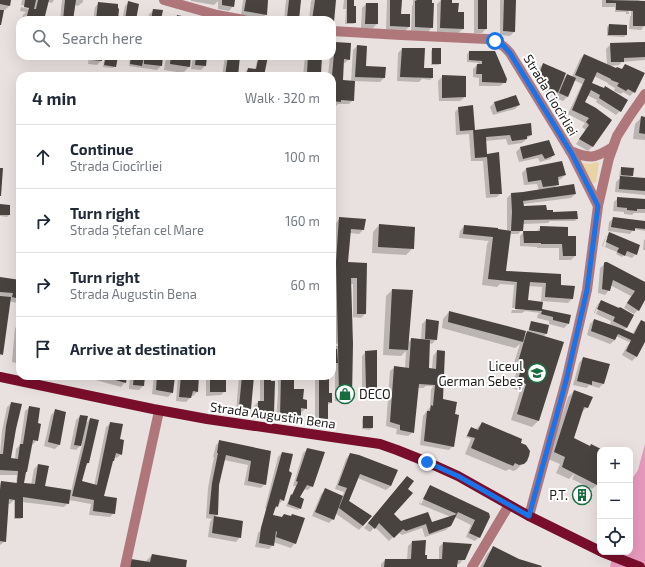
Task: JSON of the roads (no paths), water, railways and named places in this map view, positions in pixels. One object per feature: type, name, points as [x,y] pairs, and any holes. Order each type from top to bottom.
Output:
[{"type":"main road","name":"Strada Augustin Bena","points":[[0,378],[159,411],[277,430],[380,444],[458,476],[529,516],[597,550]]},
{"type":"main road","name":"Strada Augustin Bena","points":[[609,555],[640,567]]},
{"type":"street","points":[[164,0],[222,16]]},
{"type":"street","name":"Strada Ciocîrliei","points":[[336,30],[401,36],[487,39],[503,45],[510,53],[570,151],[598,206]]},
{"type":"street","points":[[529,516],[566,381],[587,290],[598,206],[609,158],[617,136],[645,94]]},
{"type":"street","points":[[570,151],[582,156],[596,156],[613,147]]},
{"type":"street","points":[[125,567],[159,411]]},
{"type":"street","points":[[472,567],[509,504]]},
{"type":"place","name":"Liceul German Sebeș","points":[[537,373]]},
{"type":"place","name":"DECO","points":[[345,394]]},
{"type":"place","name":"P.T.","points":[[582,495]]}]
